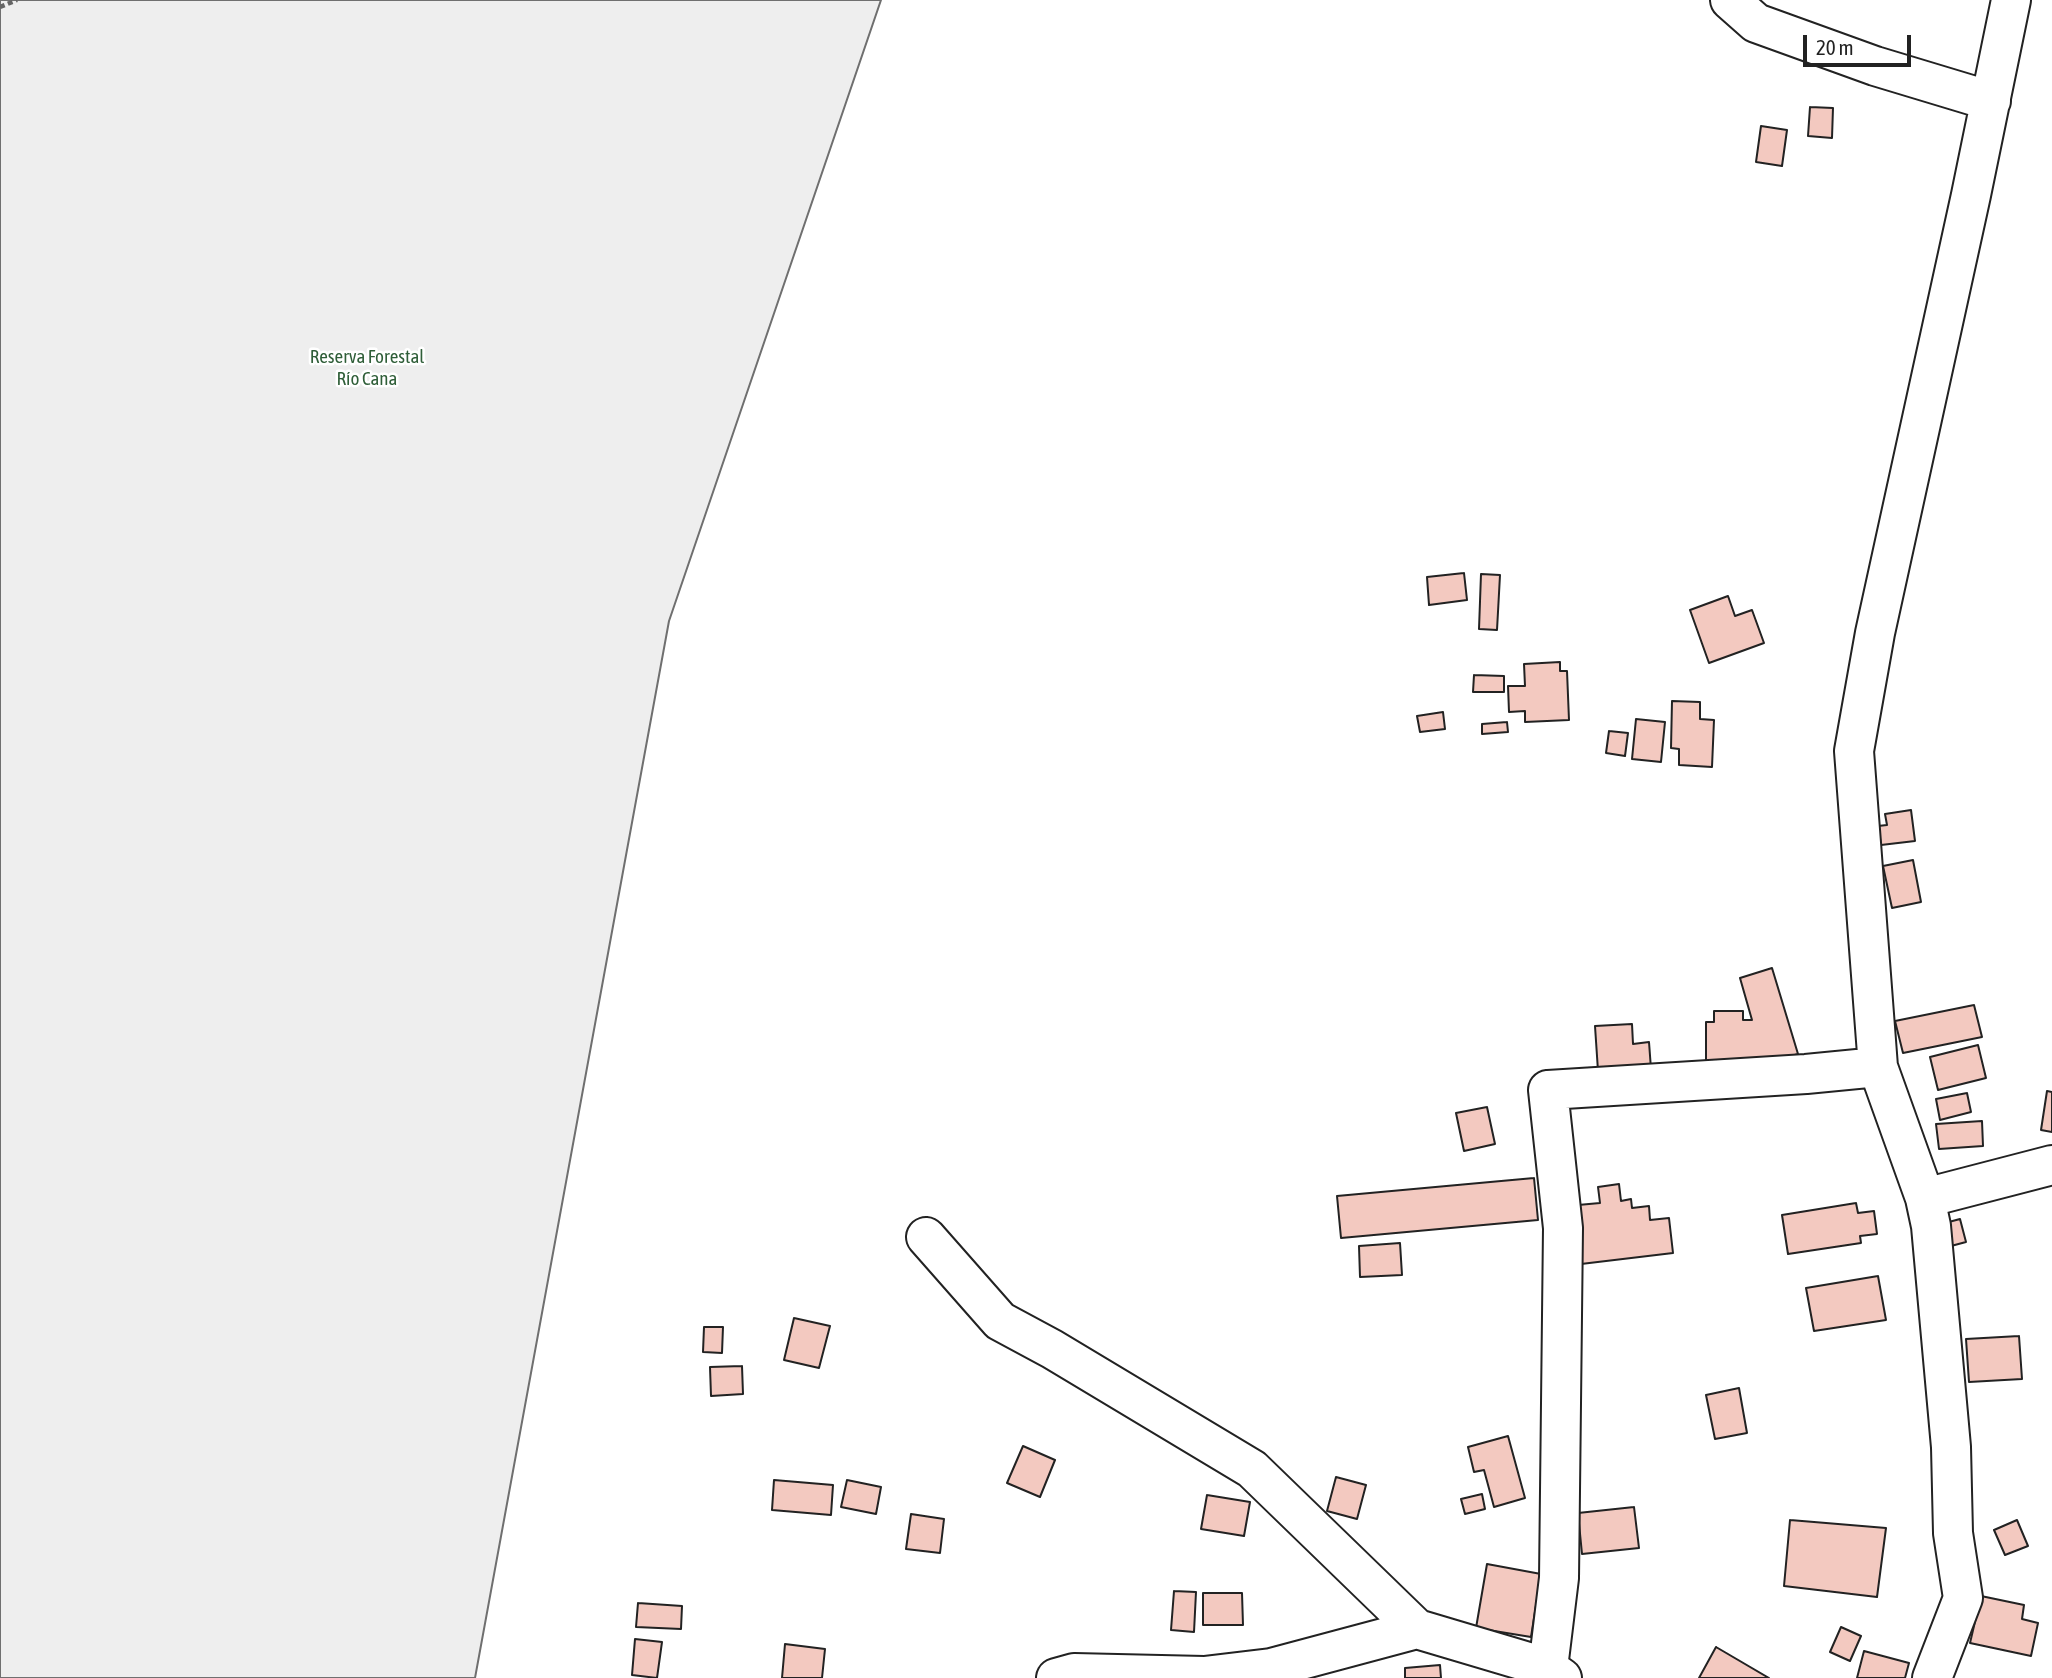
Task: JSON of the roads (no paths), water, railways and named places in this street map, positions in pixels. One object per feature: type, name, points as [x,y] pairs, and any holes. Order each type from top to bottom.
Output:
[{"type":"street","points":[[1730,0],[1756,23],[1874,66],[1991,101]]},
{"type":"street","points":[[1932,1678],[1963,1598],[1953,1533],[1951,1447],[1931,1226],[1926,1198],[1878,1067],[1854,751],[1875,633],[2011,0]]},
{"type":"street","points":[[926,1237],[1000,1321],[1052,1349],[1252,1469],[1417,1629],[1555,1673],[1559,1578],[1563,1228],[1548,1090],[1878,1067]]},
{"type":"street","points":[[1926,1198],[2052,1165]]},
{"type":"street","points":[[1056,1678],[1074,1673],[1205,1676],[1271,1668],[1417,1629]]},
{"type":"park label","name":"Reserva Forestal Río Cana","points":[[367,368]]}]
